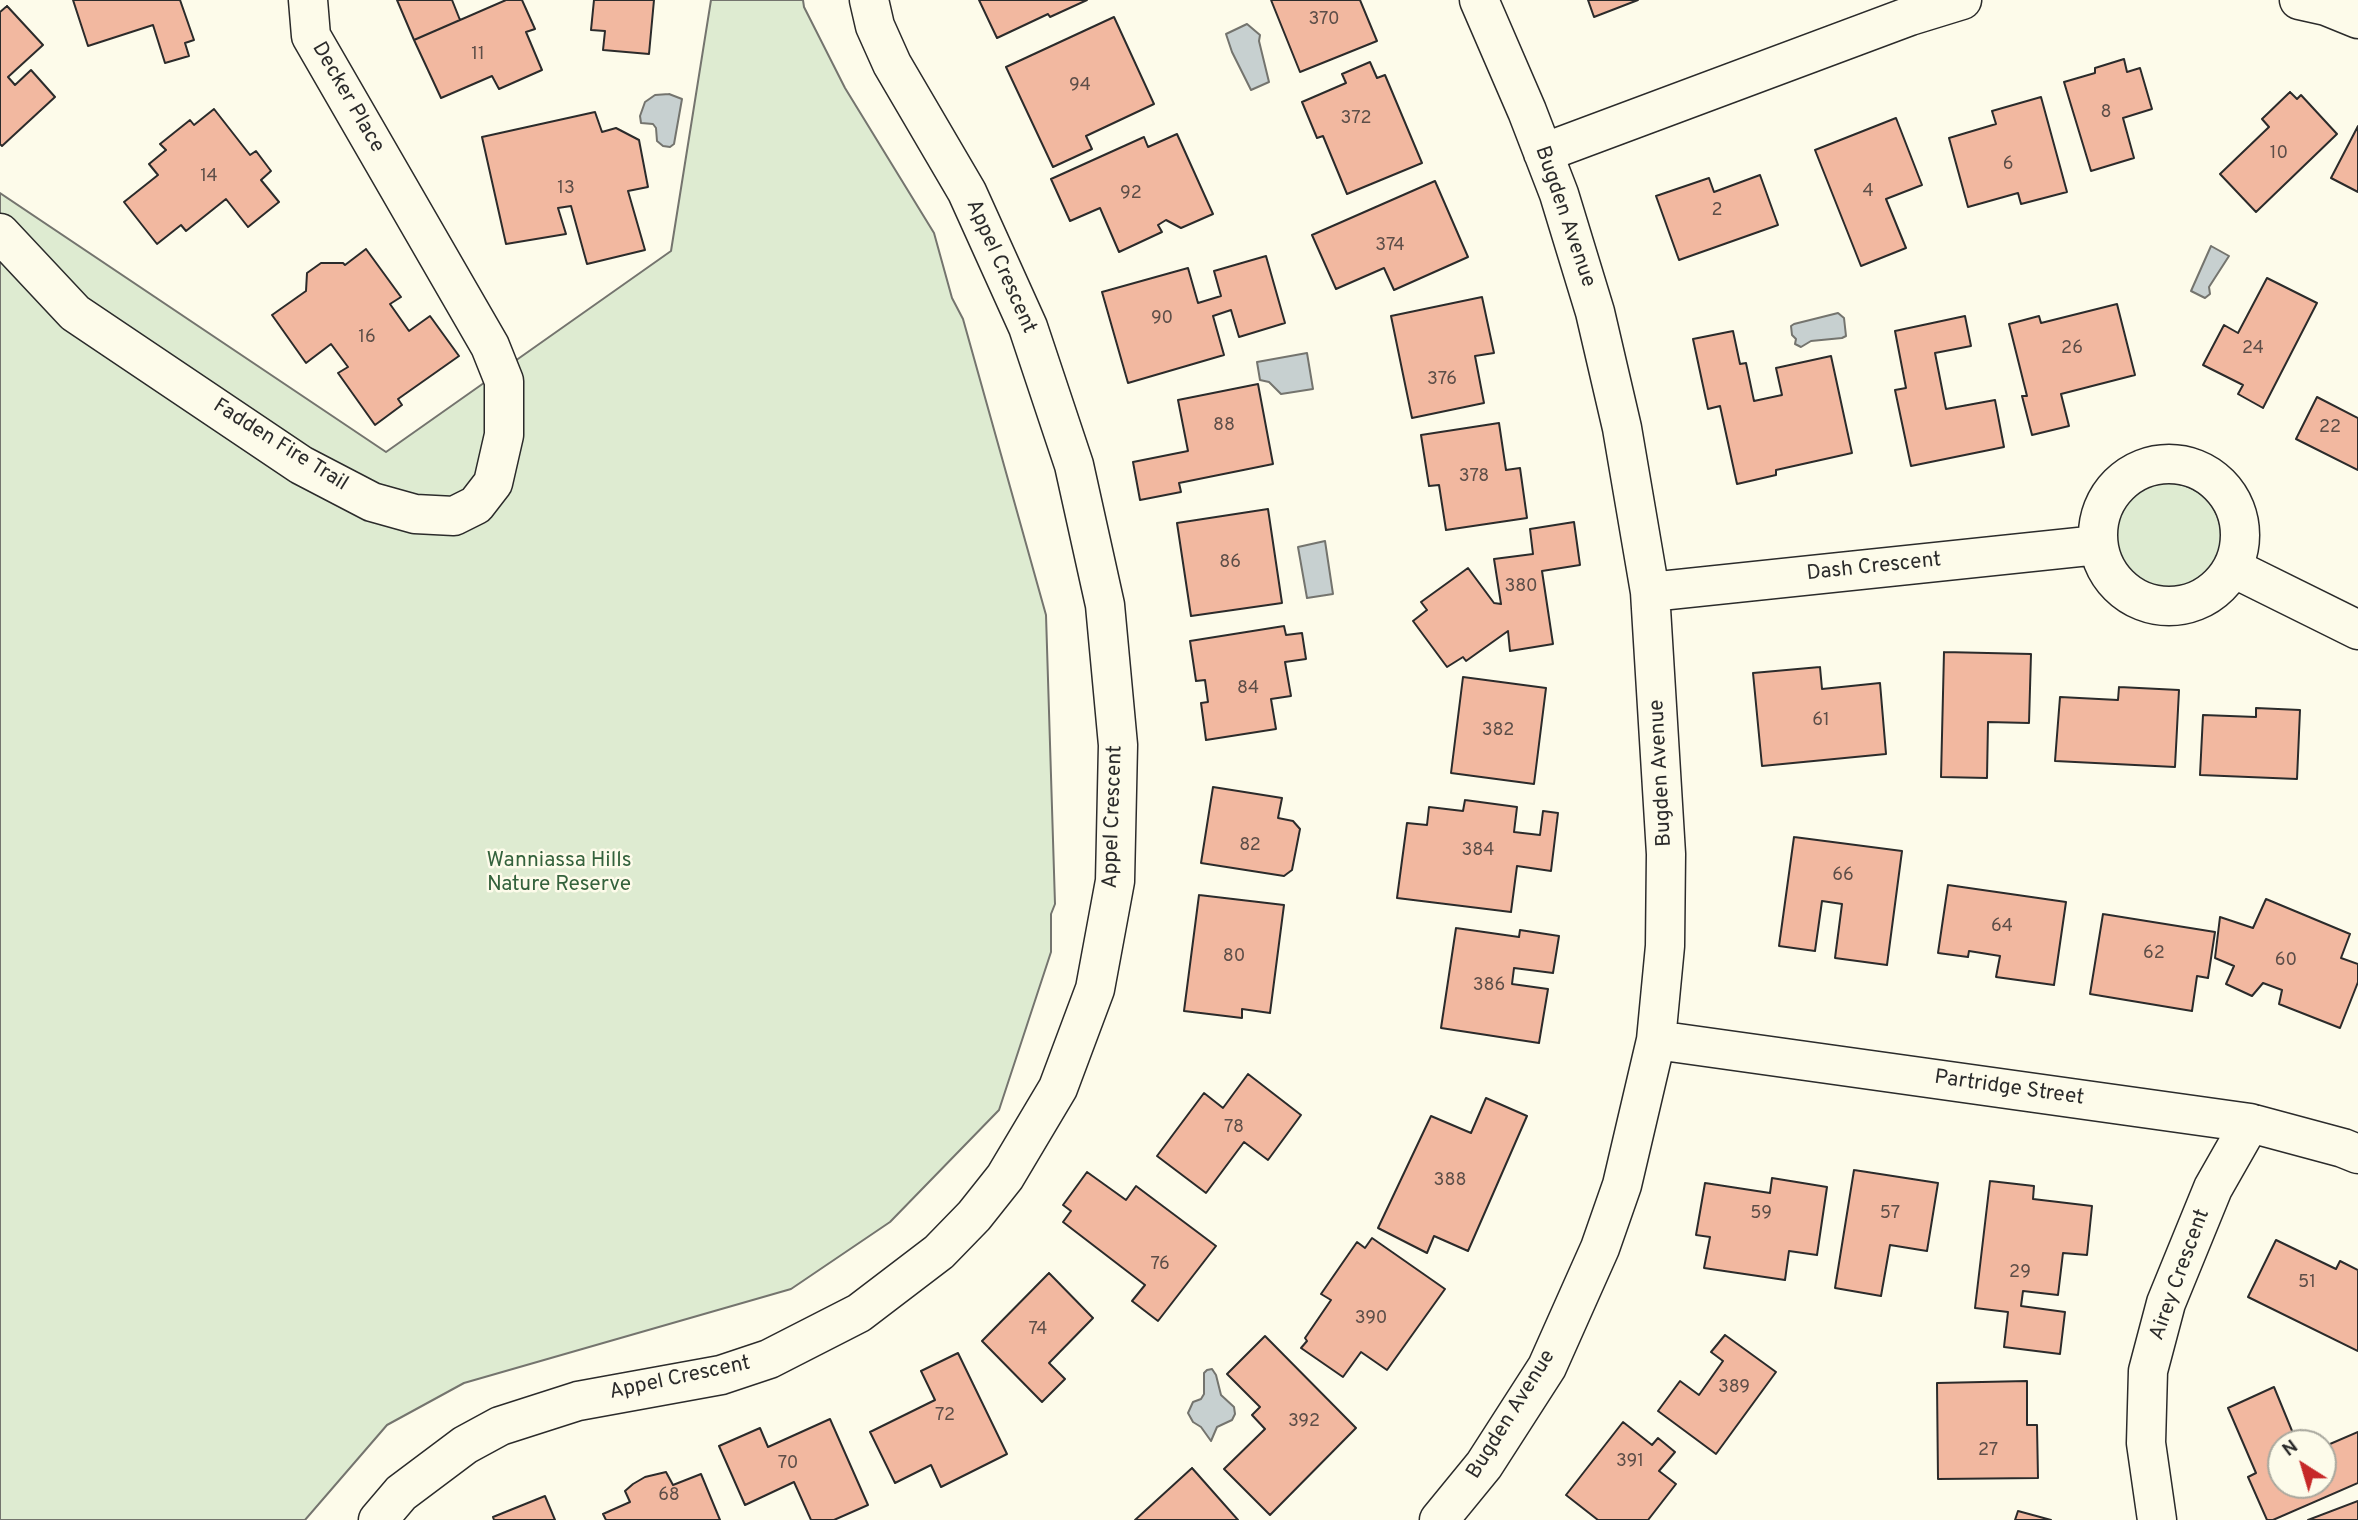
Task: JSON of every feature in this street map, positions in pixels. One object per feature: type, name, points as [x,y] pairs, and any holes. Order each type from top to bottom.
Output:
[{"type":"street","name":"Decker Place","points":[[308,0],[311,36],[400,191]]},
{"type":"street","name":"Appel Crescent","points":[[378,1520],[401,1493],[465,1445],[500,1426],[578,1401],[721,1375],[769,1359],[859,1313],[939,1252],[974,1216],[1006,1177],[1058,1088],[1095,989],[1115,881],[1118,745],[1105,605],[1074,465],[1028,327],[967,192],[892,64],[876,26],[869,0]]},
{"type":"street","name":"Bugden Avenue","points":[[1439,1520],[1484,1465],[1553,1355],[1600,1248],[1622,1185],[1656,1040],[1665,946],[1666,854],[1650,592],[1622,428],[1610,371],[1571,233],[1543,153],[1479,0]]},
{"type":"street","points":[[1543,153],[1897,21],[1962,0]]},
{"type":"street","points":[[2299,0],[2326,6],[2358,19]]},
{"type":"street","name":"Fadden Fire Trail","points":[[0,233],[75,313],[302,465],[372,502],[415,514],[454,516],[476,505],[494,483],[504,435],[504,381],[491,346],[400,191]]},
{"type":"street","points":[[2181,464],[2206,474],[2226,492],[2238,515],[2240,542],[2233,568],[2217,588],[2195,602],[2170,607],[2145,603],[2122,590],[2106,570],[2098,545],[2099,519],[2110,494],[2129,475],[2154,465],[2181,464]]},
{"type":"street","name":"Dash Crescent","points":[[1650,592],[2098,545]]},
{"type":"street","points":[[2233,568],[2358,630]]},
{"type":"street","name":"Partridge Street","points":[[1656,1040],[2250,1123],[2358,1154]]},
{"type":"street","name":"Airey Crescent","points":[[2157,1520],[2146,1443],[2148,1371],[2166,1303],[2213,1188],[2250,1123]]},
{"type":"green space","name":"Wanniassa Hills Nature Reserve","points":[[711,0],[803,0],[804,7],[845,88],[934,233],[952,298],[963,319],[1046,615],[1055,904],[1051,914],[1051,952],[999,1110],[890,1222],[791,1289],[464,1383],[387,1425],[305,1520],[0,1520],[0,193],[386,452],[671,251]]},
{"type":"green space","points":[[2168,483],[2188,487],[2206,498],[2217,516],[2221,536],[2217,556],[2206,574],[2188,585],[2168,589],[2148,585],[2130,574],[2119,556],[2115,536],[2119,516],[2130,498],[2148,487]]},
{"type":"shaded area","points":[[1247,24],[1260,35],[1259,41],[1269,82],[1251,90],[1226,34]]},
{"type":"shaded area","points":[[669,94],[682,99],[674,144],[670,147],[657,141],[656,128],[653,124],[641,123],[640,116],[645,102],[655,95]]},
{"type":"shaded area","points":[[2211,246],[2229,256],[2209,287],[2210,294],[2205,298],[2191,291]]},
{"type":"shaded area","points":[[1838,313],[1844,318],[1846,336],[1811,341],[1801,347],[1795,344],[1791,326]]},
{"type":"shaded area","points":[[1307,353],[1313,389],[1281,394],[1269,382],[1260,380],[1257,362]]},
{"type":"shaded area","points":[[1325,541],[1333,594],[1307,598],[1298,547]]},
{"type":"shaded area","points":[[1212,1369],[1221,1395],[1234,1407],[1235,1414],[1232,1420],[1217,1427],[1211,1441],[1188,1413],[1193,1402],[1201,1399],[1204,1394],[1204,1373]]},
{"type":"building","points":[[73,0],[180,0],[194,40],[185,43],[189,56],[165,63],[153,25],[88,46]]},
{"type":"building","points":[[397,0],[452,0],[460,20],[414,40]]},
{"type":"building","points":[[506,0],[522,0],[535,29],[526,32],[542,70],[499,89],[492,76],[441,98],[414,40]]},
{"type":"building","points":[[594,0],[654,0],[649,54],[603,50],[605,31],[591,30]]},
{"type":"building","points":[[979,0],[1087,0],[1050,17],[1048,14],[997,38]]},
{"type":"building","points":[[1271,0],[1360,0],[1377,41],[1300,72]]},
{"type":"building","points":[[1588,0],[1638,0],[1594,17]]},
{"type":"building","points":[[7,6],[43,45],[8,77],[15,85],[31,70],[55,97],[2,146],[0,12]]},
{"type":"building","points":[[1114,17],[1154,104],[1086,136],[1092,149],[1053,167],[1006,67]]},
{"type":"building","points":[[2124,59],[2127,72],[2140,68],[2152,109],[2123,118],[2134,158],[2091,171],[2064,82],[2095,73],[2095,68]]},
{"type":"building","points":[[1370,62],[1377,78],[1385,75],[1422,163],[1347,194],[1323,136],[1317,138],[1302,102],[1346,83],[1342,74]]},
{"type":"building","points":[[2290,92],[2297,99],[2301,95],[2337,134],[2256,212],[2220,174],[2269,127],[2262,119]]},
{"type":"building","points":[[2041,97],[2067,192],[2021,204],[2018,193],[1968,207],[1949,138],[1996,124],[1992,111]]},
{"type":"building","points":[[214,109],[250,155],[256,151],[271,171],[261,180],[279,202],[248,227],[226,199],[186,231],[181,225],[157,244],[124,202],[158,175],[149,164],[166,150],[160,144],[190,120],[194,125]]},
{"type":"building","points":[[595,112],[602,132],[616,128],[639,140],[648,187],[628,191],[645,250],[587,264],[571,206],[558,208],[566,234],[506,244],[482,137]]},
{"type":"building","points":[[1896,118],[1922,185],[1886,199],[1906,248],[1861,266],[1815,150]]},
{"type":"building","points":[[2358,126],[2358,192],[2331,178]]},
{"type":"building","points":[[1177,134],[1213,214],[1181,228],[1166,220],[1158,225],[1162,232],[1119,252],[1100,208],[1070,221],[1051,179],[1144,137],[1148,147]]},
{"type":"building","points":[[1760,175],[1778,225],[1679,260],[1656,196],[1709,178],[1714,192]]},
{"type":"building","points":[[1435,181],[1468,257],[1394,290],[1384,268],[1336,289],[1312,235]]},
{"type":"building","points":[[366,249],[401,297],[390,304],[409,331],[430,316],[459,356],[398,399],[402,405],[375,425],[338,373],[348,367],[331,344],[306,363],[272,315],[306,291],[307,273],[321,263],[345,265]]},
{"type":"building","points":[[1266,256],[1285,323],[1239,337],[1231,310],[1213,316],[1224,355],[1128,383],[1102,292],[1188,268],[1198,303],[1221,296],[1214,271]]},
{"type":"building","points":[[2267,278],[2317,303],[2263,408],[2238,394],[2243,385],[2203,365],[2224,325],[2238,333]]},
{"type":"building","points":[[1482,297],[1494,353],[1475,356],[1484,403],[1412,418],[1391,316]]},
{"type":"building","points":[[2117,304],[2135,375],[2061,394],[2069,426],[2032,435],[2022,396],[2027,396],[2009,324],[2039,316],[2041,323]]},
{"type":"building","points":[[1965,316],[1971,346],[1935,353],[1946,409],[1995,400],[2004,447],[1911,466],[1895,390],[1906,388],[1895,331]]},
{"type":"building","points":[[1733,331],[1740,364],[1746,363],[1754,401],[1782,395],[1776,368],[1831,356],[1852,453],[1776,470],[1776,475],[1737,484],[1720,406],[1708,409],[1693,339]]},
{"type":"building","points":[[1258,384],[1273,464],[1179,483],[1181,492],[1140,500],[1133,462],[1188,451],[1178,400]]},
{"type":"building","points":[[2317,397],[2358,418],[2358,470],[2296,439]]},
{"type":"building","points":[[1499,423],[1506,470],[1520,468],[1527,518],[1446,530],[1439,485],[1429,486],[1421,435]]},
{"type":"building","points":[[1268,509],[1282,603],[1191,616],[1177,523]]},
{"type":"building","points":[[1574,522],[1580,565],[1542,571],[1553,644],[1510,651],[1508,631],[1466,661],[1463,657],[1447,667],[1413,621],[1427,610],[1421,602],[1468,568],[1494,603],[1501,604],[1494,559],[1533,554],[1530,529]]},
{"type":"building","points":[[1284,626],[1286,635],[1302,633],[1306,659],[1285,662],[1291,696],[1271,699],[1276,729],[1206,740],[1201,703],[1208,702],[1205,680],[1196,681],[1190,641]]},
{"type":"building","points":[[1944,652],[2031,654],[2029,723],[1988,722],[1987,778],[1941,777]]},
{"type":"building","points":[[1820,667],[1822,689],[1880,683],[1886,754],[1762,766],[1753,673]]},
{"type":"building","points":[[1463,677],[1546,688],[1534,784],[1451,773]]},
{"type":"building","points":[[2119,687],[2179,690],[2175,767],[2055,761],[2060,697],[2118,700]]},
{"type":"building","points":[[2256,708],[2300,710],[2297,779],[2200,775],[2203,715],[2256,717]]},
{"type":"building","points":[[1213,787],[1282,798],[1278,818],[1293,821],[1300,829],[1292,870],[1284,876],[1201,863]]},
{"type":"building","points":[[1465,800],[1517,807],[1514,832],[1540,835],[1543,811],[1558,813],[1551,871],[1517,866],[1511,912],[1397,898],[1407,823],[1427,825],[1429,807],[1463,811]]},
{"type":"building","points":[[1794,837],[1902,851],[1887,965],[1835,958],[1842,904],[1822,901],[1815,951],[1779,946]]},
{"type":"building","points":[[1948,885],[2066,902],[2054,985],[1996,977],[2000,956],[1969,951],[1968,957],[1938,953]]},
{"type":"building","points":[[1199,895],[1284,905],[1270,1013],[1242,1009],[1242,1018],[1184,1011]]},
{"type":"building","points":[[2266,899],[2350,934],[2341,958],[2358,964],[2358,982],[2340,1028],[2279,1004],[2282,990],[2263,983],[2252,996],[2226,984],[2234,966],[2215,958],[2220,917],[2253,928]]},
{"type":"building","points":[[2103,914],[2215,932],[2208,978],[2197,976],[2192,1011],[2090,994]]},
{"type":"building","points":[[1456,928],[1519,937],[1520,930],[1559,936],[1553,973],[1514,968],[1512,984],[1548,989],[1539,1043],[1441,1028]]},
{"type":"building","points":[[1248,1074],[1301,1115],[1268,1160],[1244,1142],[1206,1193],[1157,1156],[1204,1093],[1223,1108]]},
{"type":"building","points":[[1486,1098],[1527,1116],[1468,1251],[1434,1236],[1427,1253],[1378,1228],[1431,1116],[1471,1133]]},
{"type":"building","points":[[1854,1170],[1938,1183],[1927,1251],[1890,1245],[1881,1296],[1835,1288]]},
{"type":"building","points":[[1087,1172],[1126,1200],[1136,1186],[1216,1246],[1158,1321],[1132,1301],[1145,1285],[1063,1222],[1071,1211],[1063,1205]]},
{"type":"building","points":[[1772,1178],[1827,1187],[1817,1255],[1789,1251],[1785,1280],[1704,1268],[1710,1237],[1696,1235],[1705,1183],[1770,1193]]},
{"type":"building","points":[[1990,1181],[2034,1186],[2033,1199],[2092,1206],[2087,1255],[2063,1253],[2058,1295],[2023,1291],[2021,1306],[2065,1312],[2060,1354],[2004,1347],[2008,1312],[1975,1308]]},
{"type":"building","points":[[1372,1238],[1445,1289],[1387,1370],[1361,1352],[1343,1377],[1301,1348],[1331,1300],[1321,1294],[1357,1242],[1365,1248]]},
{"type":"building","points":[[2276,1240],[2336,1269],[2340,1261],[2358,1270],[2358,1351],[2248,1297]]},
{"type":"building","points":[[1049,1273],[1093,1318],[1049,1363],[1065,1379],[1042,1402],[982,1341]]},
{"type":"building","points":[[1725,1335],[1776,1372],[1716,1454],[1658,1411],[1680,1381],[1699,1395],[1723,1361],[1711,1352]]},
{"type":"building","points":[[1265,1336],[1356,1428],[1270,1515],[1224,1469],[1265,1429],[1252,1415],[1260,1407],[1227,1374]]},
{"type":"building","points":[[958,1353],[1007,1454],[941,1487],[931,1465],[895,1483],[870,1432],[935,1400],[921,1371]]},
{"type":"building","points":[[2027,1381],[2027,1425],[2037,1425],[2038,1478],[1938,1479],[1937,1383]]},
{"type":"building","points":[[2274,1387],[2291,1429],[2267,1429],[2267,1499],[2321,1499],[2273,1520],[2267,1520],[2248,1477],[2256,1473],[2228,1408]]},
{"type":"building","points":[[830,1419],[868,1505],[834,1520],[811,1520],[794,1482],[745,1505],[719,1446],[760,1428],[768,1447]]},
{"type":"building","points":[[1623,1422],[1652,1445],[1658,1438],[1675,1452],[1659,1471],[1676,1484],[1648,1520],[1598,1520],[1566,1495]]},
{"type":"building","points":[[2358,1432],[2358,1483],[2337,1492],[2337,1441]]},
{"type":"building","points":[[1192,1468],[1238,1520],[1135,1520]]},
{"type":"building","points":[[666,1472],[673,1485],[701,1474],[720,1520],[606,1520],[603,1514],[630,1502],[625,1491],[633,1484],[645,1477]]},
{"type":"building","points":[[545,1496],[555,1520],[494,1520],[493,1517]]},
{"type":"building","points":[[2358,1501],[2358,1520],[2308,1520]]},
{"type":"building","points":[[2018,1511],[2051,1520],[2015,1520]]}]
